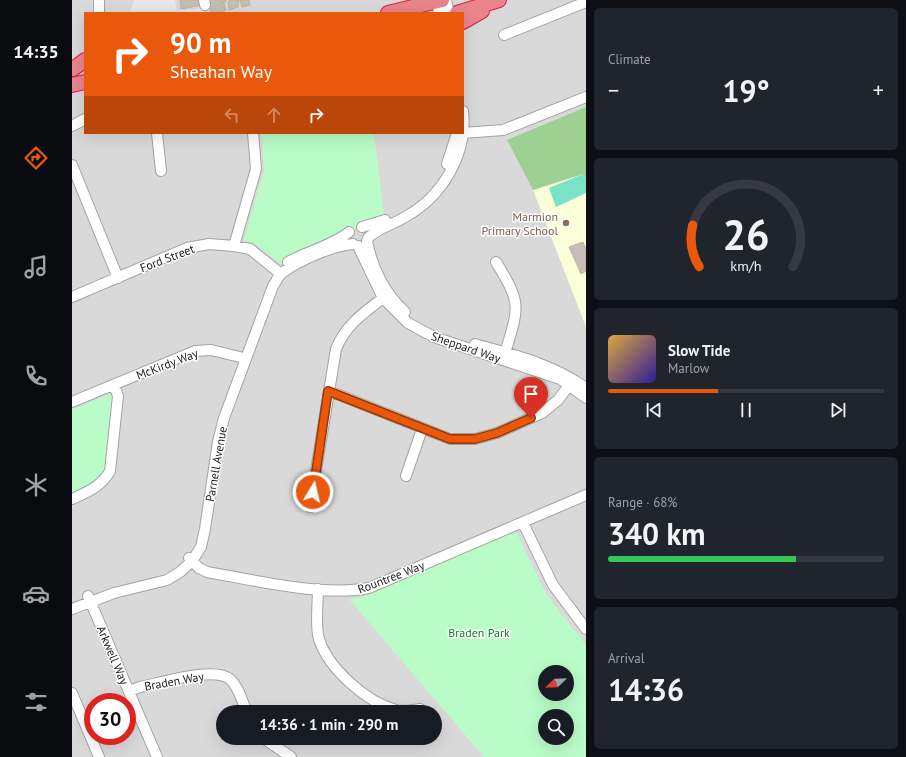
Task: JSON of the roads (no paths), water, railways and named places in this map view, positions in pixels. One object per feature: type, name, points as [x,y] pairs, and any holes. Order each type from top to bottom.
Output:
[{"type":"highway","points":[[460,12],[499,0]]},
{"type":"highway","points":[[464,21],[499,0]]},
{"type":"highway","points":[[394,12],[441,4]]},
{"type":"highway","points":[[72,84],[84,82]]},
{"type":"street","points":[[99,0],[99,12]]},
{"type":"street","points":[[99,0],[102,12]]},
{"type":"street","points":[[504,35],[586,2]]},
{"type":"street","points":[[441,4],[448,12]]},
{"type":"street","points":[[464,133],[503,130],[586,97]]},
{"type":"street","points":[[72,126],[84,120]]},
{"type":"street","points":[[157,134],[161,171]]},
{"type":"street","points":[[234,246],[256,169],[253,134]]},
{"type":"street","name":"Parnell Avenue","points":[[72,602],[167,580],[180,572],[190,560],[201,546],[219,437],[241,357],[266,285],[278,272],[300,255],[343,237],[356,226],[362,227],[392,217],[412,206],[429,190],[449,161],[461,134]]},
{"type":"street","name":"Parnell Avenue","points":[[278,272],[337,248],[361,242],[380,228],[404,218],[419,208],[441,187],[455,162],[461,134]]},
{"type":"street","points":[[72,165],[118,278]]},
{"type":"street","points":[[349,232],[349,240],[361,242],[367,231],[362,227]]},
{"type":"street","name":"Sheppard Way","points":[[361,242],[374,264],[386,296],[408,323],[434,337],[572,382],[586,388]]},
{"type":"street","name":"Ford Street","points":[[72,297],[187,248],[209,244],[250,249],[278,272]]},
{"type":"street","points":[[496,262],[515,297],[517,314],[505,352]]},
{"type":"street","points":[[310,507],[334,357],[341,338],[355,320],[386,296]]},
{"type":"street","name":"Sheppard Way","points":[[386,296],[410,317],[451,337],[505,352],[550,367],[572,382],[586,398]]},
{"type":"street","name":"McKirdy Way","points":[[72,402],[195,351],[211,350],[241,357]]},
{"type":"street","points":[[328,391],[450,439],[475,439],[497,433],[551,408],[572,382]]},
{"type":"street","points":[[72,499],[97,487],[105,480],[110,471],[118,396],[114,385]]},
{"type":"street","points":[[406,476],[422,429]]},
{"type":"street","name":"Rountree Way","points":[[190,560],[199,568],[207,572],[318,589],[351,592],[369,588],[524,523],[586,495]]},
{"type":"street","points":[[524,523],[553,585],[586,629]]},
{"type":"street","points":[[318,589],[318,638],[345,680],[371,700],[383,705]]},
{"type":"street","name":"Parnell Avenue","points":[[72,609],[90,599]]},
{"type":"street","name":"Arkwell Way","points":[[90,599],[157,757]]},
{"type":"street","name":"Braden Way","points":[[129,691],[140,687],[216,674],[230,679],[236,687],[243,705]]},
{"type":"street","points":[[72,693],[99,757]]},
{"type":"street","points":[[273,745],[291,757]]},
{"type":"place","name":"Marmion Primary School","points":[[566,223]]},
{"type":"park label","name":"Braden Park","points":[[479,632]]}]
